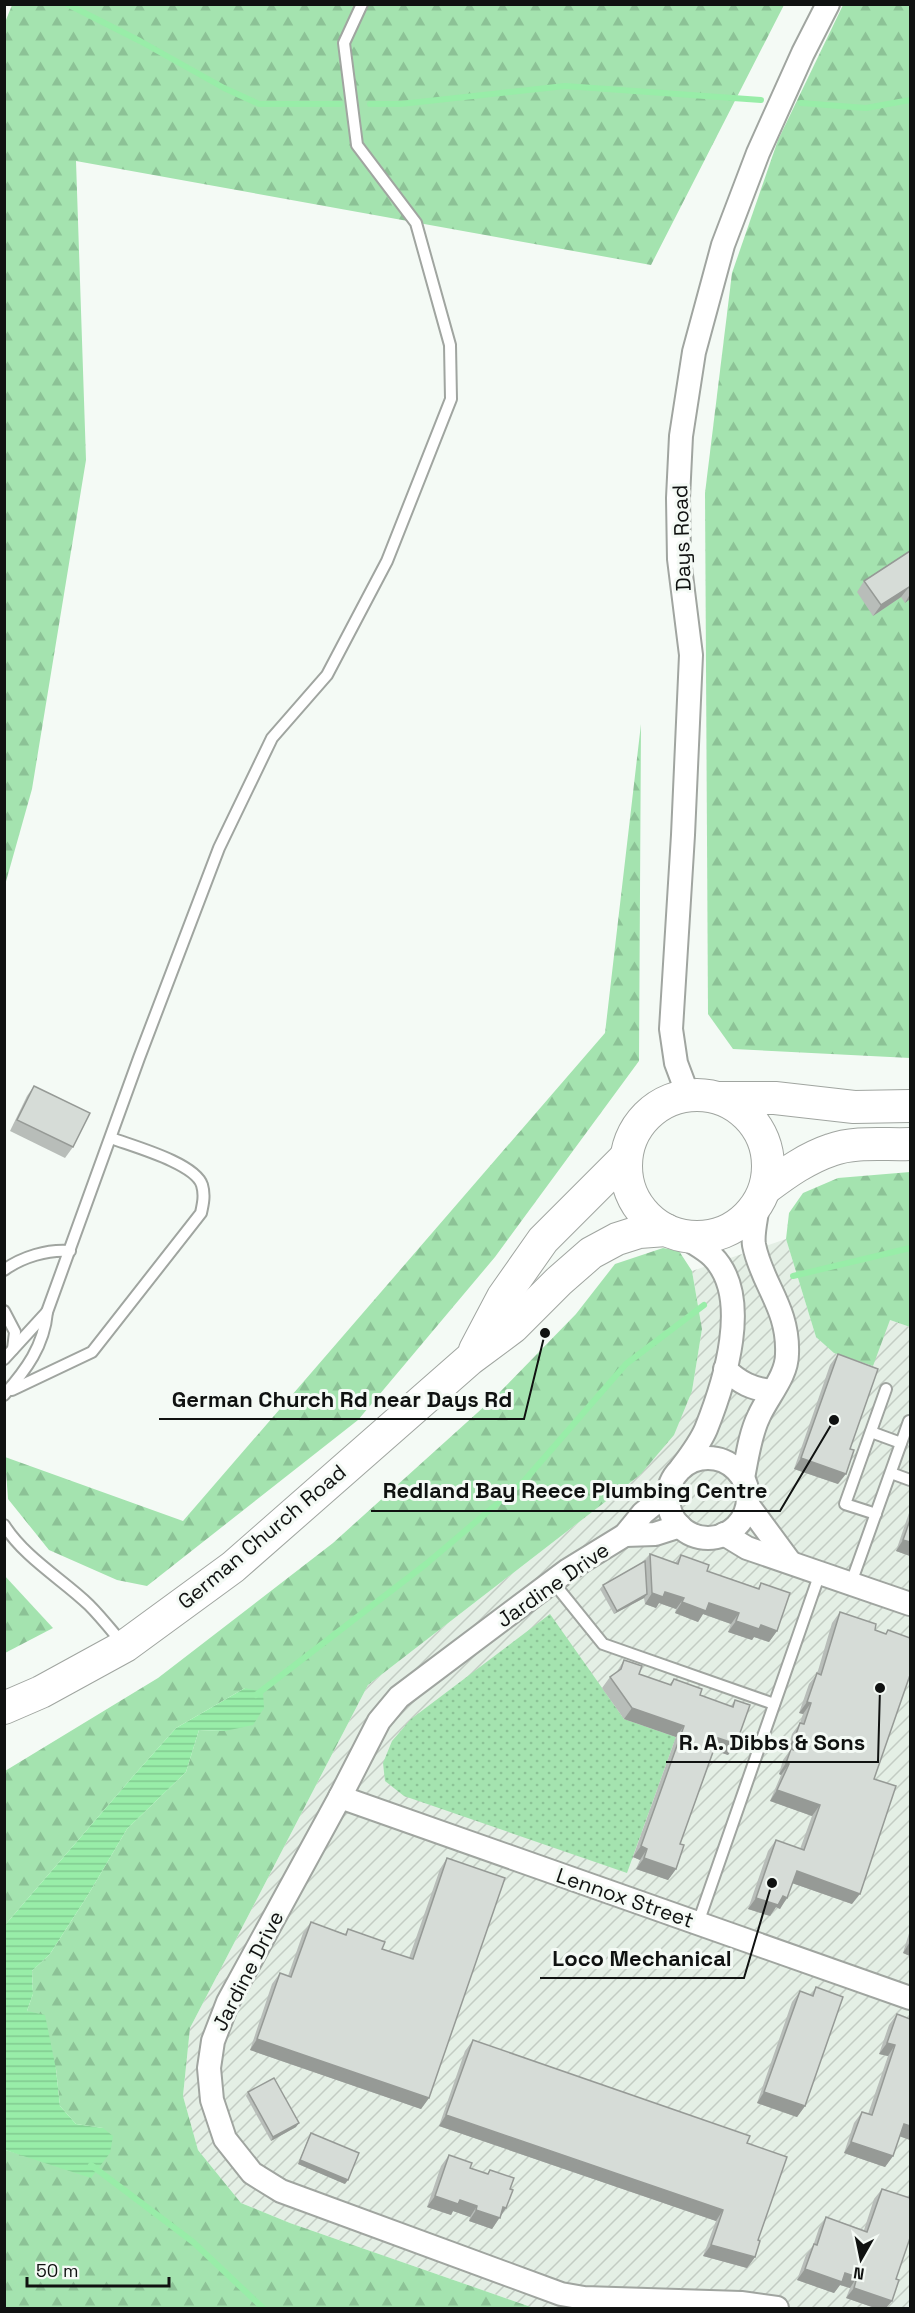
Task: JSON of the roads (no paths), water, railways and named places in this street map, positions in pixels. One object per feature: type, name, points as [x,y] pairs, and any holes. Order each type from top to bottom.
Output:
[{"type":"street","name":"Days Road","points":[[688,1095],[676,1063],[671,1029],[691,655],[679,559],[678,498],[681,436],[694,352],[723,244],[758,153],[828,4]]},
{"type":"street","points":[[681,1468],[703,1458],[715,1458],[736,1469],[743,1478],[748,1505],[743,1518],[735,1527],[724,1534],[701,1537],[680,1526],[669,1504],[669,1492],[673,1479],[705,1429],[725,1370],[734,1326],[730,1290],[713,1257],[648,1217],[634,1200],[627,1179],[626,1157],[633,1135],[646,1116],[666,1102],[688,1095],[720,1098],[775,1098],[854,1107],[910,1106]]},
{"type":"street","points":[[720,1098],[748,1116],[756,1124],[766,1144],[769,1166],[754,1243],[765,1278],[781,1310],[786,1328],[788,1356],[780,1380],[758,1418],[743,1478]]},
{"type":"street","points":[[674,1233],[704,1237],[725,1232],[744,1220],[762,1196],[790,1169],[831,1150],[855,1145],[910,1144]]},
{"type":"street","name":"German Church Road","points":[[470,1359],[503,1297],[543,1240],[626,1157]]},
{"type":"street","name":"German Church Road","points":[[4,1708],[41,1692],[125,1646],[233,1567],[470,1359],[513,1327],[559,1281],[591,1254],[617,1239],[639,1232],[674,1233]]},
{"type":"street","points":[[725,1370],[738,1381],[754,1389],[772,1391]]},
{"type":"street","points":[[625,1535],[643,1513],[669,1492]]},
{"type":"street","points":[[748,1505],[790,1562]]},
{"type":"street","points":[[625,1535],[655,1534],[680,1526]]},
{"type":"street","points":[[724,1534],[747,1548],[910,1604]]},
{"type":"street","name":"Jardine Drive","points":[[625,1535],[553,1582],[399,1697],[379,1722],[228,2002],[213,2041],[209,2068],[212,2100],[225,2139],[252,2173],[281,2191],[561,2294],[584,2298],[741,2303],[777,2308]]},
{"type":"street","name":"Lennox Street","points":[[340,1797],[910,1998]]},
{"type":"lane","points":[[6,1394],[28,1366],[45,1330],[47,1312],[219,848],[272,738],[327,675],[387,561],[452,399],[450,345],[416,223],[357,145],[344,43],[362,4]]},
{"type":"lane","points":[[6,1394],[92,1352],[201,1214],[204,1200],[202,1184],[193,1172],[169,1160],[111,1138]]},
{"type":"lane","points":[[4,1270],[30,1257],[56,1250],[70,1251]]},
{"type":"lane","points":[[4,1311],[15,1332],[13,1349]]},
{"type":"lane","points":[[4,1359],[47,1312]]},
{"type":"lane","points":[[876,1514],[845,1504],[886,1389]]},
{"type":"lane","points":[[851,1583],[910,1422]]},
{"type":"lane","points":[[871,1432],[901,1443]]},
{"type":"lane","points":[[891,1473],[910,1480]]},
{"type":"lane","points":[[4,1525],[10,1534],[89,1605],[125,1646]]},
{"type":"lane","points":[[698,1923],[820,1573]]},
{"type":"lane","points":[[553,1582],[603,1644],[774,1704]]},
{"type":"waterway","points":[[67,4],[140,41],[224,88],[259,104],[340,104]]},
{"type":"waterway","points":[[370,104],[401,104],[565,86],[761,100]]},
{"type":"waterway","points":[[801,103],[866,108],[910,100]]},
{"type":"waterway","points":[[793,1276],[910,1248]]},
{"type":"waterway","points":[[256,1695],[426,1564],[524,1481],[626,1364],[704,1305]]},
{"type":"waterway","points":[[91,2165],[193,2242],[263,2308]]},
{"type":"place","name":"German Church Rd near Days Rd","points":[[545,1333]]},
{"type":"place","name":"Redland Bay Reece Plumbing Centre","points":[[834,1420]]},
{"type":"place","name":"R. A. Dibbs & Sons","points":[[880,1688]]},
{"type":"place","name":"Loco Mechanical","points":[[772,1883]]}]
